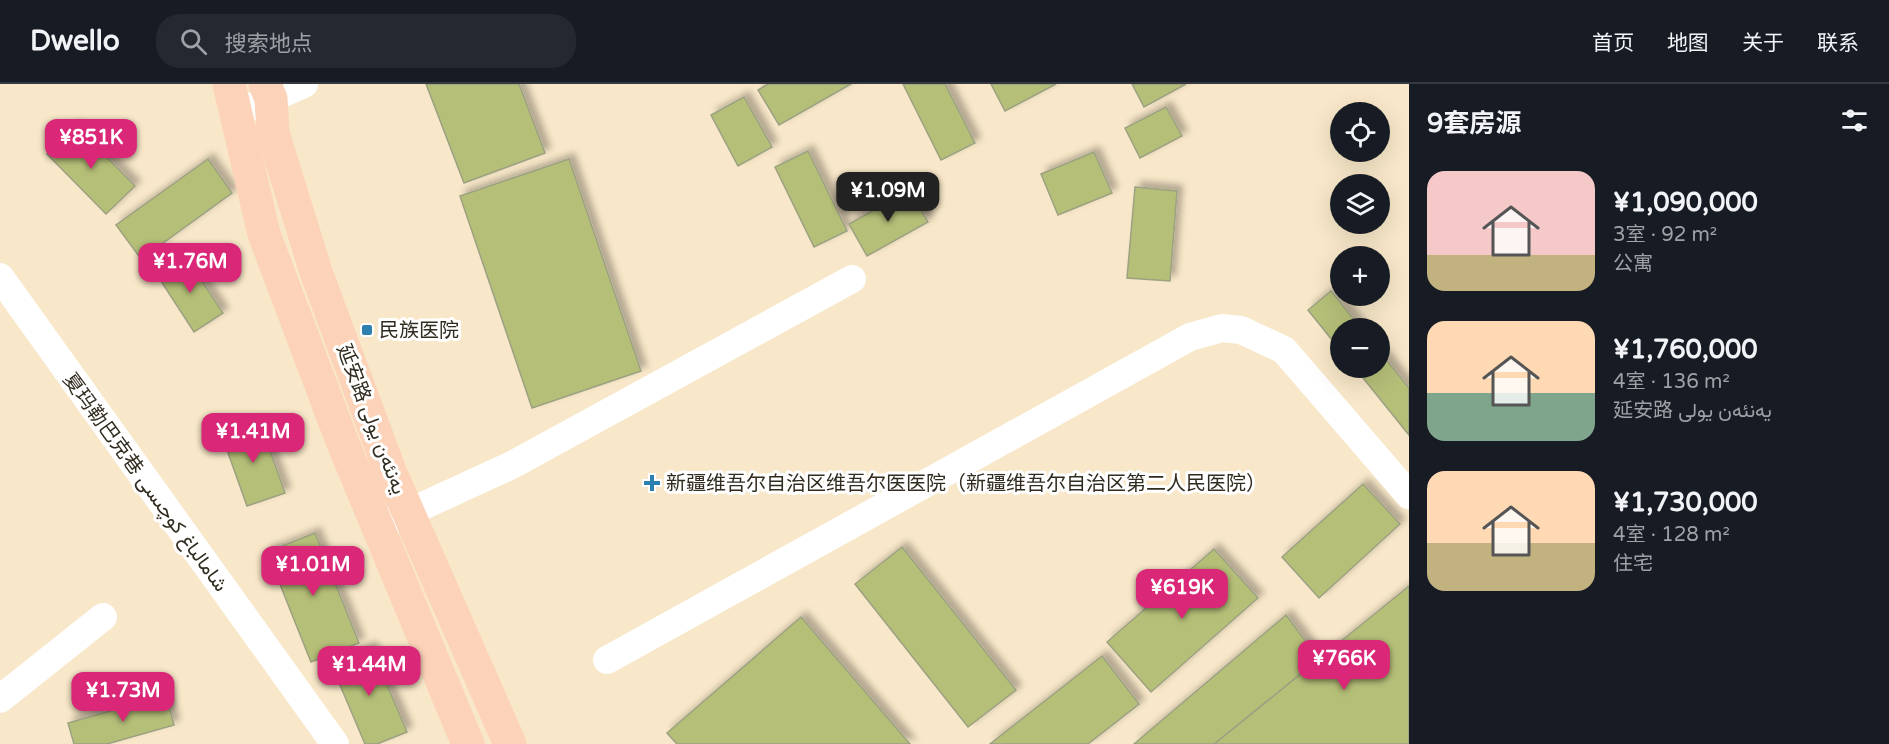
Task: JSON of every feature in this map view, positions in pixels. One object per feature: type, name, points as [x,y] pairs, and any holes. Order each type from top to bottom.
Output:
[{"type":"main road","name":"延安路 يەنئەن يولى","points":[[268,91],[273,133],[316,272],[408,513],[510,744]]},
{"type":"main road","name":"延安路 يەنئەن يولى","points":[[232,99],[264,234],[378,527],[468,744]]},
{"type":"street","points":[[232,99],[304,84]]},
{"type":"street","name":"夏玛勒巴克巷 شامالباغ كوچىسى","points":[[0,278],[335,744]]},
{"type":"street","points":[[378,527],[512,465],[852,279]]},
{"type":"street","points":[[607,660],[1190,337],[1222,328],[1241,330],[1284,350],[1409,495]]},
{"type":"street","points":[[0,699],[103,617]]},
{"type":"building","points":[[426,84],[519,84],[545,153],[464,183]]},
{"type":"building","points":[[768,84],[851,84],[779,125],[758,90]]},
{"type":"building","points":[[903,84],[945,84],[975,143],[941,160]]},
{"type":"building","points":[[991,84],[1056,84],[1005,111]]},
{"type":"building","points":[[1132,84],[1186,84],[1144,107]]},
{"type":"building","points":[[744,97],[772,147],[738,166],[711,115]]},
{"type":"building","points":[[1166,107],[1182,136],[1140,158],[1125,128]]},
{"type":"building","points":[[76,126],[135,186],[106,214],[47,154]]},
{"type":"building","points":[[808,151],[847,231],[814,247],[775,167]]},
{"type":"building","points":[[1094,152],[1112,193],[1058,215],[1041,174]]},
{"type":"building","points":[[208,159],[232,193],[141,259],[116,225]]},
{"type":"building","points":[[569,159],[641,371],[532,408],[460,196]]},
{"type":"building","points":[[1135,187],[1177,191],[1170,281],[1127,278]]},
{"type":"building","points":[[909,190],[928,222],[867,256],[849,224]]},
{"type":"building","points":[[186,257],[223,313],[194,332],[157,275]]},
{"type":"building","points":[[1330,292],[1330,306],[1343,306],[1353,318],[1330,318],[1330,337],[1308,310]]},
{"type":"building","points":[[1390,364],[1409,388],[1409,435],[1363,378],[1390,378]]},
{"type":"building","points":[[260,423],[285,493],[247,506],[222,436]]},
{"type":"building","points":[[1363,484],[1400,524],[1319,598],[1282,557]]},
{"type":"building","points":[[315,533],[359,643],[311,662],[267,552]]},
{"type":"building","points":[[902,547],[1016,690],[968,727],[855,584]]},
{"type":"building","points":[[1214,549],[1258,598],[1151,692],[1107,642]]},
{"type":"building","points":[[1409,586],[1409,744],[1214,744],[1319,659]]},
{"type":"building","points":[[1286,615],[1319,659],[1214,744],[1134,744]]},
{"type":"building","points":[[801,617],[910,744],[677,744],[667,733]]},
{"type":"building","points":[[371,647],[407,732],[377,744],[365,744],[331,664]]},
{"type":"building","points":[[1102,656],[1139,704],[1088,744],[990,744]]},
{"type":"building","points":[[166,695],[174,725],[107,744],[74,744],[68,723]]},
{"type":"place","name":"民族医院","points":[[367,330]]},
{"type":"place","name":"新疆维吾尔自治区维吾尔医医院（新疆维吾尔自治区第二人民医院）","points":[[652,483]]}]
